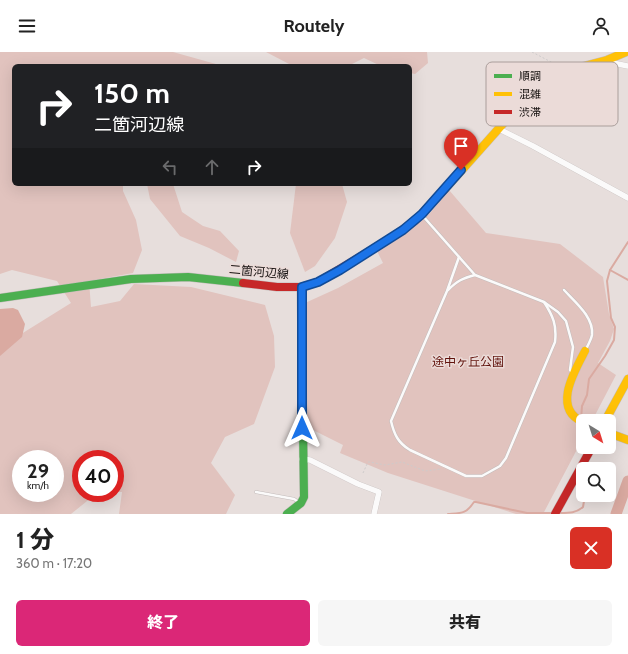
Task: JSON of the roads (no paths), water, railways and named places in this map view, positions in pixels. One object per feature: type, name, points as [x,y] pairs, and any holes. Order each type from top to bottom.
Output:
[{"type":"main road","name":"二箇河辺線","points":[[598,62],[626,52]]},
{"type":"main road","name":"二箇河辺線","points":[[0,298],[131,279],[162,277],[188,277],[277,287],[302,287],[318,282],[340,270],[415,221],[501,126]]},
{"type":"main road","points":[[287,514],[301,503],[304,497],[302,459],[302,287]]},
{"type":"main road","points":[[576,418],[570,414],[566,406],[567,396],[574,374],[585,351]]},
{"type":"main road","points":[[609,414],[628,379]]},
{"type":"main road","points":[[616,436],[627,440]]},
{"type":"main road","points":[[555,514],[588,454]]},
{"type":"street","points":[[606,60],[611,62]]},
{"type":"street","points":[[618,64],[628,66]]},
{"type":"street","points":[[498,129],[534,146],[628,198]]},
{"type":"street","points":[[302,459],[310,460],[358,484],[379,492],[374,514]]},
{"type":"lane","points":[[422,214],[475,275],[544,302],[558,312],[566,321],[573,347],[570,370],[574,374]]},
{"type":"lane","points":[[459,257],[447,291],[391,421],[394,434],[403,446],[466,476],[482,476],[500,466],[506,458],[555,342],[556,330],[554,320],[544,302]]},
{"type":"lane","points":[[447,291],[457,281],[475,275]]},
{"type":"lane","points":[[564,290],[588,318],[592,329],[592,336],[585,351]]},
{"type":"lane","points":[[256,492],[294,499],[301,503]]},
{"type":"waterway","points":[[581,414],[582,406],[587,395],[589,379],[614,340],[615,327],[611,318],[607,281],[610,270],[628,242]]},
{"type":"waterway","points":[[610,270],[628,280]]},
{"type":"waterway","points":[[616,514],[628,481]]},
{"type":"waterway","points":[[448,514],[466,511],[474,502],[527,513],[552,513]]},
{"type":"waterway","points":[[560,513],[578,510],[583,507],[584,502]]},
{"type":"park label","name":"途中ヶ丘公園","points":[[468,362]]}]
